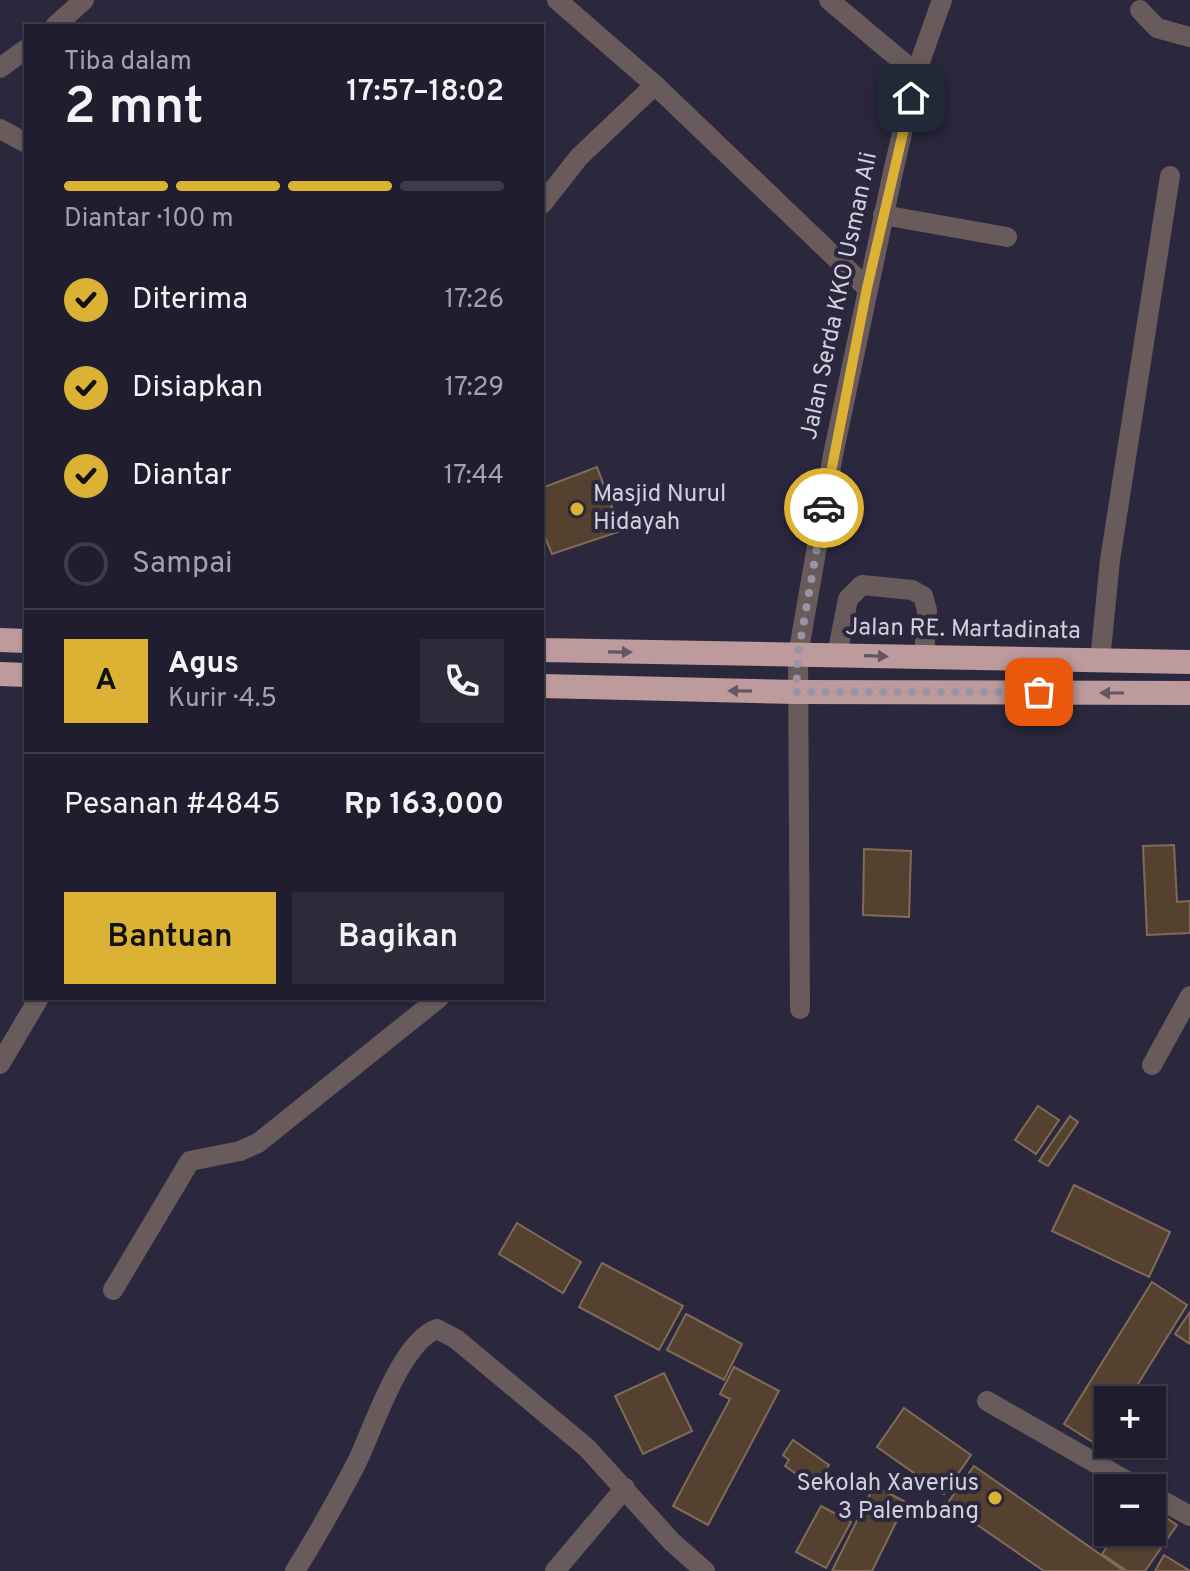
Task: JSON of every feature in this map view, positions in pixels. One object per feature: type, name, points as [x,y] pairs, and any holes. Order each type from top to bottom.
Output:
[{"type":"highway","points":[[0,640],[24,641]]},
{"type":"highway","name":"Jalan RE. Martadinata","points":[[544,650],[1190,662]]},
{"type":"highway","points":[[0,674],[24,675]]},
{"type":"highway","points":[[544,686],[796,692],[1190,693]]},
{"type":"street","points":[[57,24],[84,0]]},
{"type":"street","points":[[557,0],[655,85],[867,288]]},
{"type":"street","points":[[829,0],[916,73]]},
{"type":"street","name":"Jalan Serda KKO Usman Ali","points":[[800,1009],[798,655],[833,455],[883,215],[916,73],[942,0]]},
{"type":"street","points":[[1136,3],[1157,28],[1190,37]]},
{"type":"street","points":[[0,68],[24,50]]},
{"type":"street","points":[[544,201],[579,157],[655,85]]},
{"type":"street","points":[[0,129],[24,142]]},
{"type":"street","points":[[1100,661],[1110,560],[1170,176]]},
{"type":"street","points":[[883,215],[1007,237]]},
{"type":"street","points":[[837,655],[848,599],[862,585],[912,590],[923,596],[927,610],[924,658]]},
{"type":"street","points":[[1152,1065],[1190,996]]},
{"type":"street","points":[[0,1064],[38,1000]]},
{"type":"street","points":[[113,1290],[190,1161],[240,1151],[258,1143],[437,1000]]},
{"type":"street","points":[[295,1571],[357,1461],[400,1369],[421,1338],[437,1329],[456,1339],[575,1438],[625,1488],[672,1542],[705,1571]]},
{"type":"street","points":[[987,1401],[1115,1474]]},
{"type":"street","points":[[555,1571],[625,1488]]},
{"type":"street","points":[[1166,1503],[1190,1516]]},
{"type":"building","name":"Masjid Nurul Hidayah","points":[[597,467],[621,531],[552,554],[544,535],[544,487]]},
{"type":"building","points":[[1174,845],[1177,902],[1190,901],[1190,933],[1147,935],[1143,846]]},
{"type":"building","points":[[864,849],[911,851],[909,917],[863,915]]},
{"type":"building","points":[[1038,1106],[1059,1120],[1036,1154],[1015,1140]]},
{"type":"building","points":[[1070,1116],[1078,1122],[1048,1166],[1039,1161]]},
{"type":"building","points":[[1074,1185],[1170,1232],[1149,1277],[1052,1231]]},
{"type":"building","points":[[517,1223],[581,1262],[563,1293],[499,1254]]},
{"type":"building","points":[[602,1263],[683,1306],[659,1350],[579,1307]]},
{"type":"building","points":[[1152,1282],[1187,1305],[1137,1386],[1094,1386],[1094,1443],[1064,1424]]},
{"type":"building","points":[[1190,1312],[1190,1344],[1175,1334]]},
{"type":"building","points":[[686,1314],[742,1344],[724,1380],[667,1350]]},
{"type":"building","points":[[734,1367],[779,1391],[708,1525],[673,1506],[730,1399],[720,1394]]},
{"type":"building","points":[[664,1373],[692,1431],[643,1454],[615,1396]]},
{"type":"building","points":[[904,1408],[971,1455],[944,1494],[877,1447]]},
{"type":"building","points":[[793,1440],[829,1465],[815,1487],[785,1466],[789,1460],[783,1455]]},
{"type":"building","points":[[974,1466],[1124,1571],[1044,1571],[947,1504]]},
{"type":"building","points":[[874,1486],[906,1502],[872,1571],[832,1571]]},
{"type":"building","points":[[821,1506],[851,1522],[826,1568],[796,1552]]},
{"type":"building","points":[[1166,1518],[1177,1525],[1166,1541]]},
{"type":"building","points":[[1107,1546],[1162,1546],[1145,1571],[1127,1571],[1102,1554]]},
{"type":"building","points":[[1164,1555],[1190,1571],[1155,1571]]},
{"type":"way so far","points":[[824,508],[798,655],[796,692],[1039,692]]},
{"type":"place","name":"Masjid Nurul Hidayah","points":[[577,509]]},
{"type":"place","name":"Sekolah Xaverius 3 Palembang","points":[[995,1498]]},
{"type":"route","points":[[824,508],[867,288],[911,98]]}]
